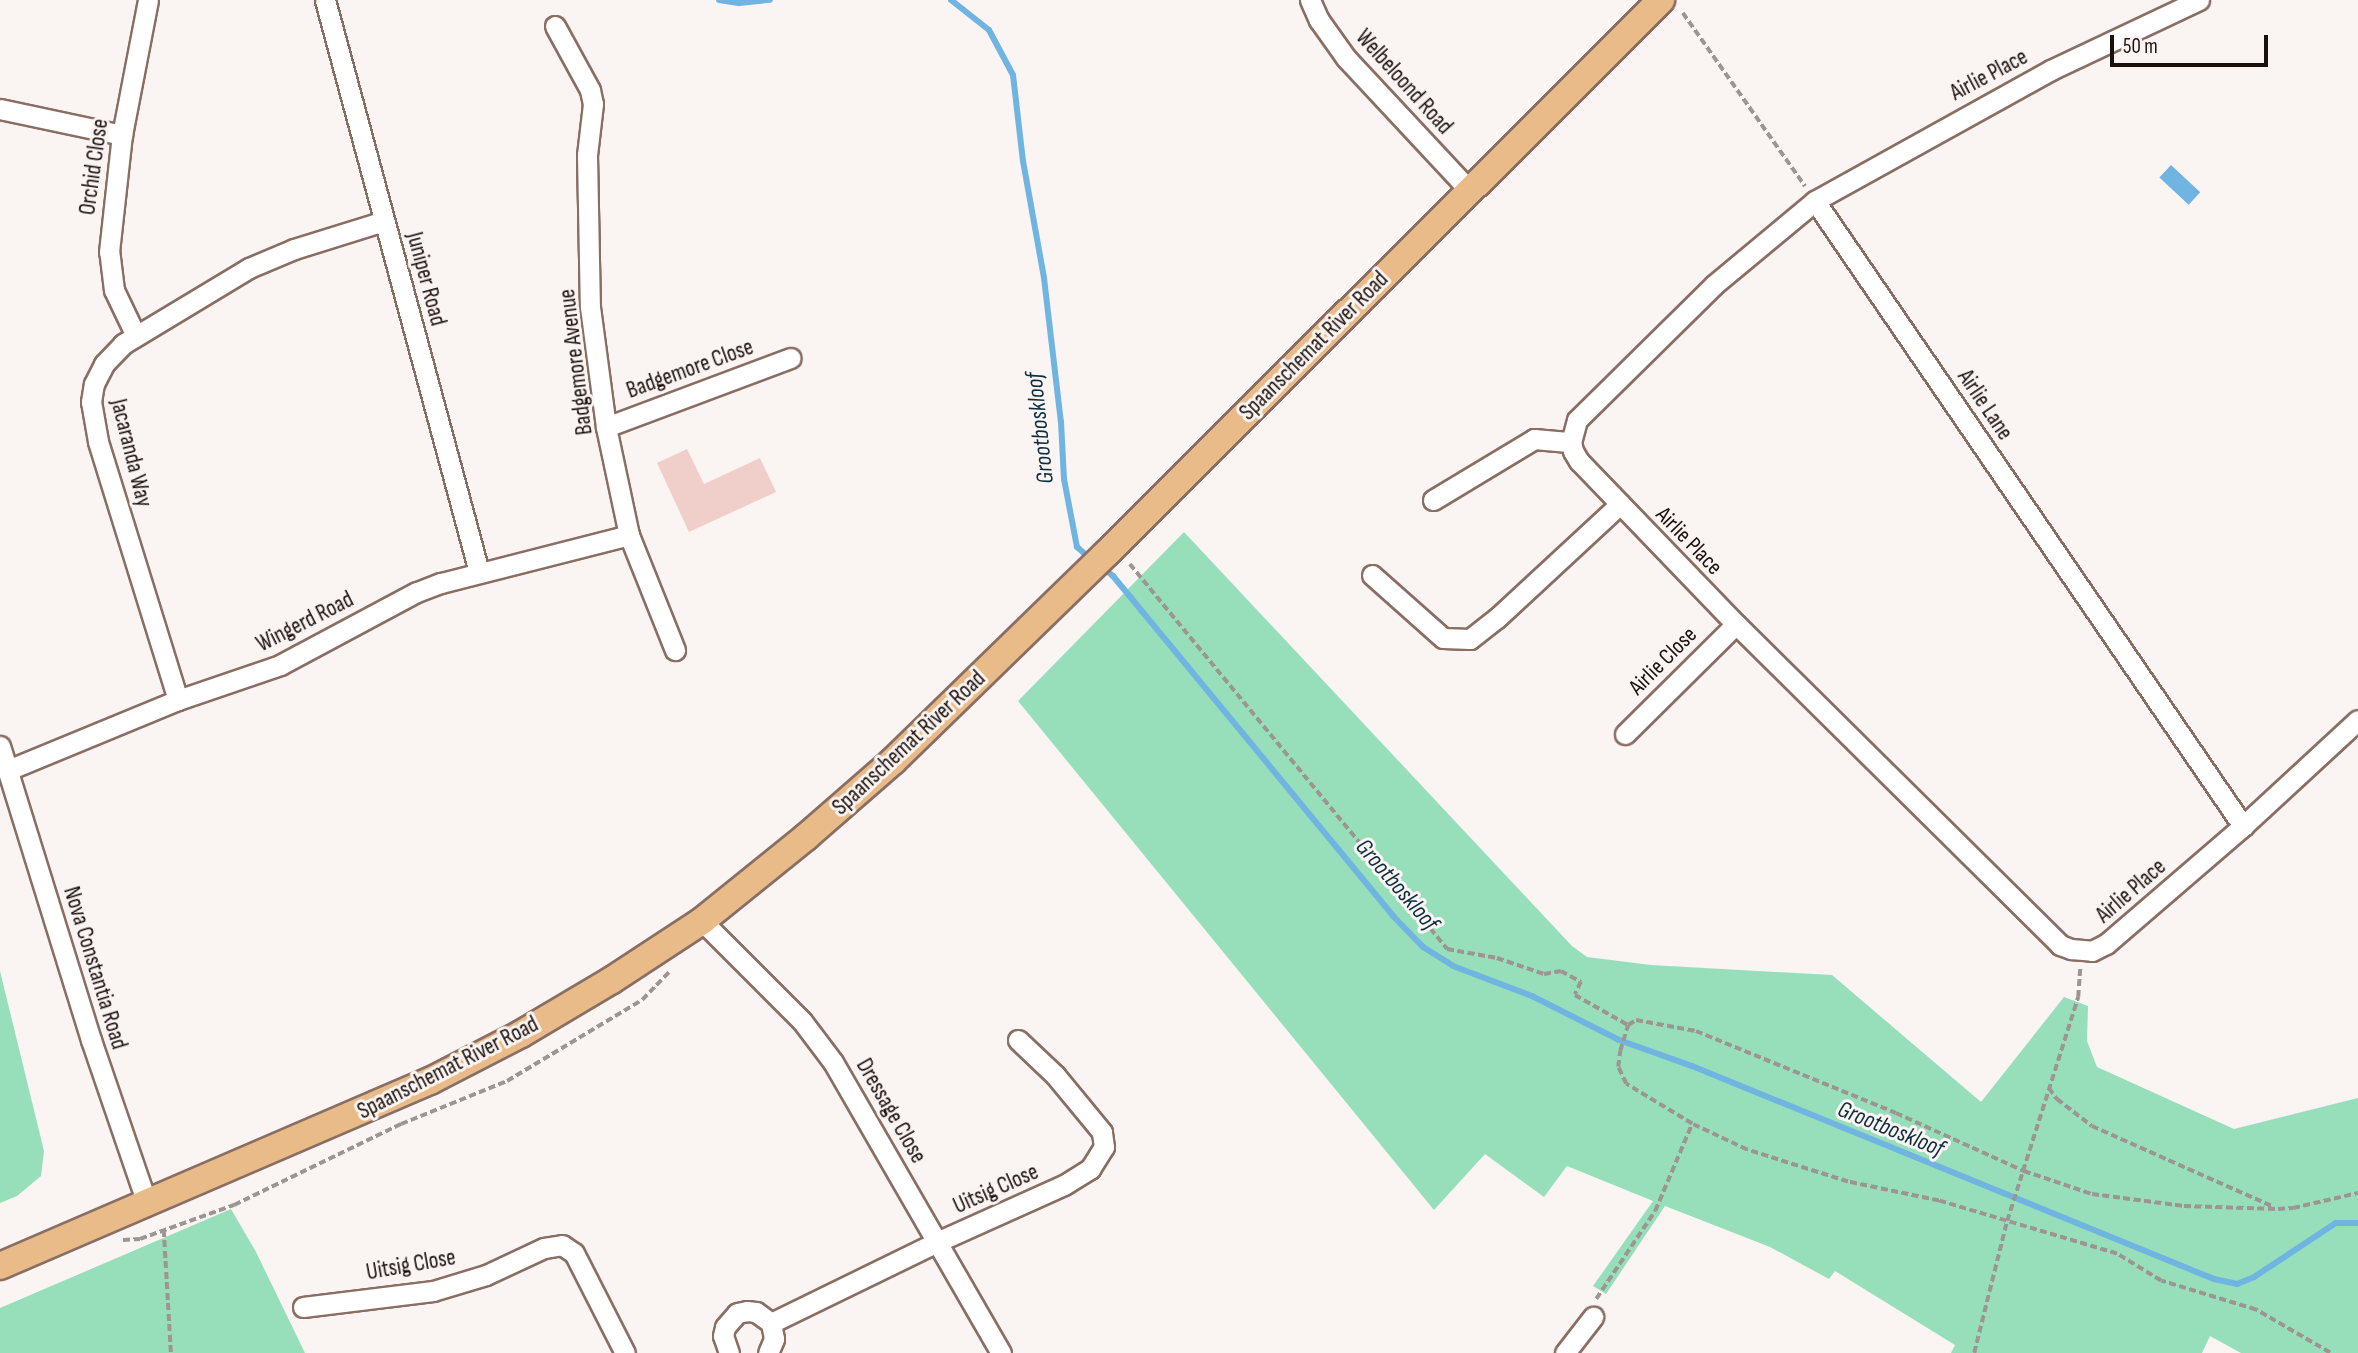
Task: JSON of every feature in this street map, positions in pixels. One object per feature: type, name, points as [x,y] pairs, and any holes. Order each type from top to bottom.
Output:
[{"type":"main road","name":"Spaanschemat River Road","points":[[0,1266],[441,1075],[521,1034],[612,980],[702,921],[806,837],[893,761],[1086,573],[1116,556],[1470,191],[1672,7]]},
{"type":"street","name":"Orchid Close","points":[[136,336],[118,304],[110,272],[111,230],[122,135],[148,0]]},
{"type":"street","name":"Juniper Road","points":[[325,0],[479,572]]},
{"type":"street","name":"Welbeloond Road","points":[[1310,0],[1319,20],[1346,58],[1470,191]]},
{"type":"street","name":"Airlie Place","points":[[2199,0],[2051,70],[1815,201],[1714,285],[1627,370],[1577,420],[1572,442],[1579,461],[1736,624],[2060,945],[2081,952],[2106,944],[2243,826],[2358,720]]},
{"type":"street","name":"Badgemore Avenue","points":[[555,26],[590,90],[593,104],[587,155],[590,307],[606,427],[629,535],[676,650]]},
{"type":"street","points":[[0,109],[122,135]]},
{"type":"street","name":"Airlie Lane","points":[[1815,201],[2243,826]]},
{"type":"street","name":"Jacaranda Way","points":[[178,700],[92,413],[91,392],[99,374],[117,350],[136,336],[270,259],[384,221]]},
{"type":"street","name":"Badgemore Close","points":[[606,427],[791,358]]},
{"type":"street","points":[[1433,500],[1534,439],[1572,442]]},
{"type":"street","points":[[1373,575],[1443,638],[1470,639],[1497,618],[1620,504]]},
{"type":"street","name":"Wingerd Road","points":[[8,769],[178,700],[280,665],[417,592],[479,572],[629,535]]},
{"type":"street","name":"Airlie Close","points":[[1625,734],[1736,624]]},
{"type":"street","name":"Nova Constantia Road","points":[[0,746],[91,1040],[147,1204]]},
{"type":"street","name":"Dressage Close","points":[[702,921],[817,1039],[850,1087],[1002,1353]]},
{"type":"street","name":"Uitsig Close","points":[[771,1324],[937,1242],[1063,1185],[1090,1168],[1104,1147],[1104,1138],[1098,1126],[1055,1076],[1017,1040]]},
{"type":"street","name":"Uitsig Close","points":[[303,1307],[444,1288],[486,1275],[544,1248],[562,1245],[574,1253],[625,1353]]},
{"type":"street","points":[[729,1353],[723,1336],[730,1319],[737,1313],[756,1312],[771,1324],[774,1339],[768,1353]]},
{"type":"street","points":[[1566,1353],[1593,1317]]},
{"type":"path","points":[[1672,7],[1815,201]]},
{"type":"path","points":[[1116,556],[1447,949],[1497,958],[1544,974],[1561,971],[1581,982],[1574,995],[1628,1025]]},
{"type":"path","points":[[1974,1353],[2007,1221],[2078,997],[2081,952]]},
{"type":"path","points":[[2330,1353],[2256,1310],[2161,1281],[2117,1254],[2007,1221],[1786,1163],[1748,1150],[1692,1124],[1626,1084],[1618,1067],[1620,1051],[1628,1025],[1636,1020],[1696,1031],[1896,1112],[2024,1171],[2092,1194],[2184,1206],[2293,1209],[2358,1194]]},
{"type":"path","points":[[2049,1088],[2057,1099],[2092,1126],[2278,1209]]},
{"type":"path","points":[[1593,1317],[1597,1296],[1655,1211],[1692,1124]]},
{"type":"path","points":[[164,1230],[171,1353]]},
{"type":"green space","points":[[1184,532],[1572,946],[1587,957],[1651,965],[1832,975],[1981,1102],[2064,997],[2088,1006],[2087,1041],[2097,1067],[2234,1129],[2358,1098],[2358,1353],[2241,1353],[2210,1336],[2202,1353],[1951,1353],[1955,1345],[1835,1271],[1829,1279],[1770,1247],[1665,1206],[1606,1294],[1593,1286],[1653,1201],[1567,1166],[1544,1197],[1485,1154],[1434,1210],[1018,701]]},
{"type":"green space","points":[[0,971],[44,1151],[41,1176],[17,1196],[0,1203]]},
{"type":"green space","points":[[231,1209],[256,1252],[305,1353],[0,1353],[0,1308]]},
{"type":"water","points":[[2171,165],[2200,192],[2189,205],[2159,177]]},
{"type":"building","points":[[687,449],[704,484],[760,458],[776,492],[689,532],[657,463]]},
{"type":"waterway","name":"Grootboskloof","points":[[719,0],[739,3],[770,0]]},
{"type":"waterway","name":"Grootboskloof","points":[[951,0],[989,30],[1013,75],[1023,161],[1044,278],[1061,422],[1064,479],[1077,547],[1092,560]]},
{"type":"waterway","name":"Grootboskloof","points":[[1101,566],[1113,576],[1393,916],[1423,947],[1453,966],[1532,996],[1619,1040],[1692,1066],[2214,1279],[2237,1284],[2254,1277],[2336,1223],[2358,1223]]}]
